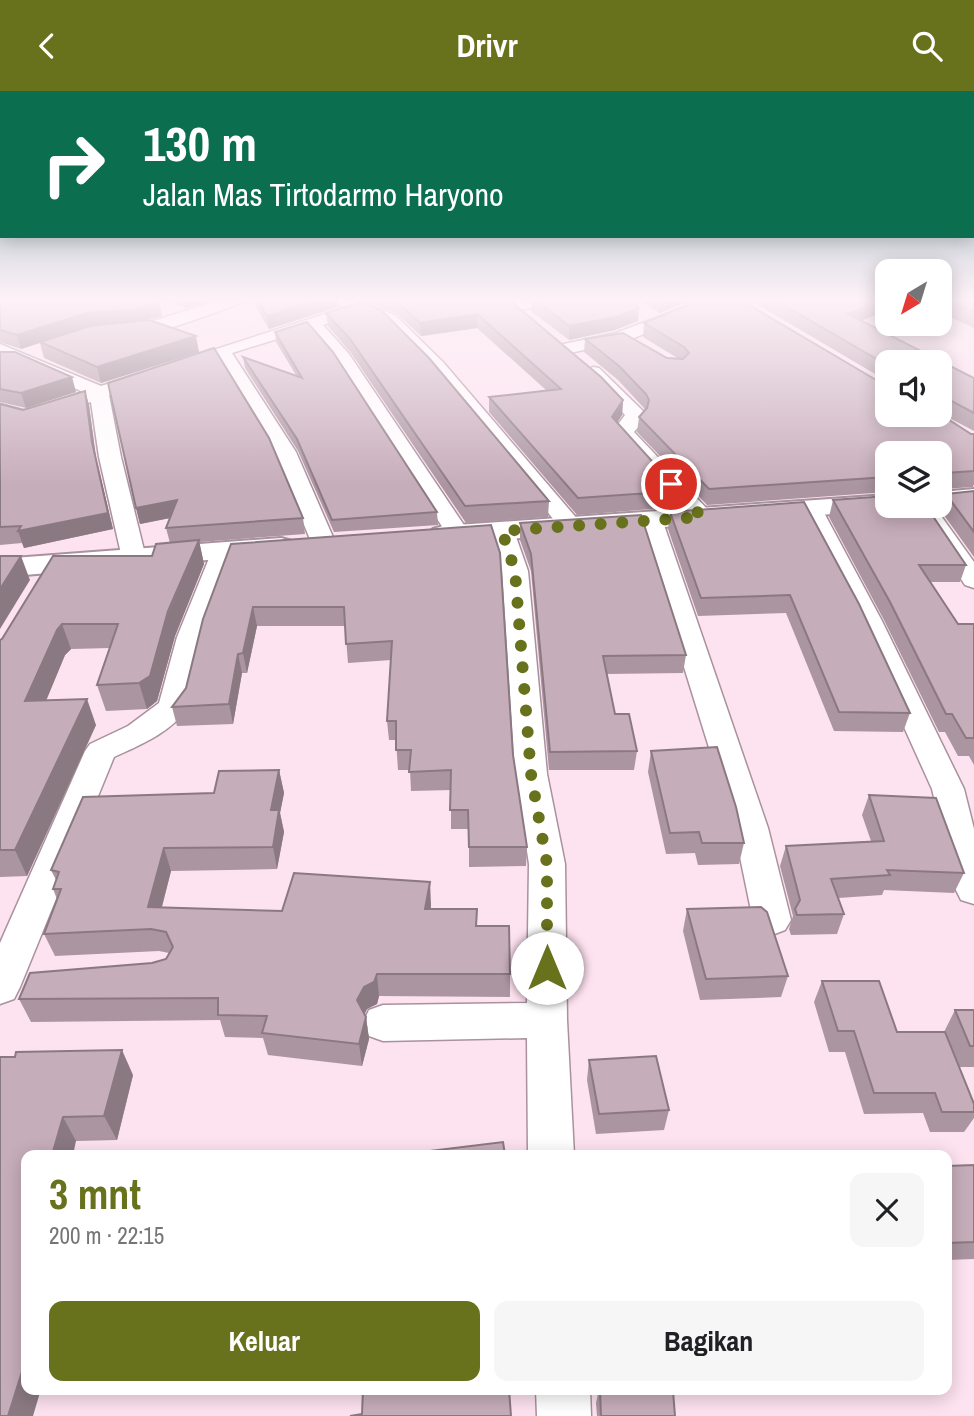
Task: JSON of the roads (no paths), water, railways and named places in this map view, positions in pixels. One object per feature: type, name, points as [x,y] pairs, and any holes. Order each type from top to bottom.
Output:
[{"type":"street","points":[[27,361],[99,392]]},
{"type":"street","points":[[0,410],[27,417],[193,361]]},
{"type":"street","points":[[0,568],[337,543],[228,361]]},
{"type":"street","points":[[345,361],[458,534]]},
{"type":"street","points":[[432,361],[571,526]]},
{"type":"street","points":[[579,361],[609,386],[635,414],[633,422],[623,431],[628,439],[702,517]]},
{"type":"street","points":[[99,392],[110,457],[134,558]]},
{"type":"street","points":[[952,498],[974,497]]},
{"type":"street","points":[[417,537],[875,504]]},
{"type":"street","points":[[810,509],[869,621],[934,755],[948,789],[957,834],[974,890]]},
{"type":"street","points":[[931,518],[974,580]]},
{"type":"street","points":[[651,522],[751,828],[772,920]]},
{"type":"street","points":[[502,531],[515,571],[531,774],[547,864],[547,1020],[551,1150]]},
{"type":"street","points":[[1,985],[102,751],[139,733],[173,707],[191,637],[224,551]]},
{"type":"street","points":[[38,591],[55,563]]},
{"type":"street","points":[[1,985],[43,976]]},
{"type":"street","points":[[383,1023],[547,1020]]},
{"type":"street","points":[[563,1395],[564,1416]]}]
